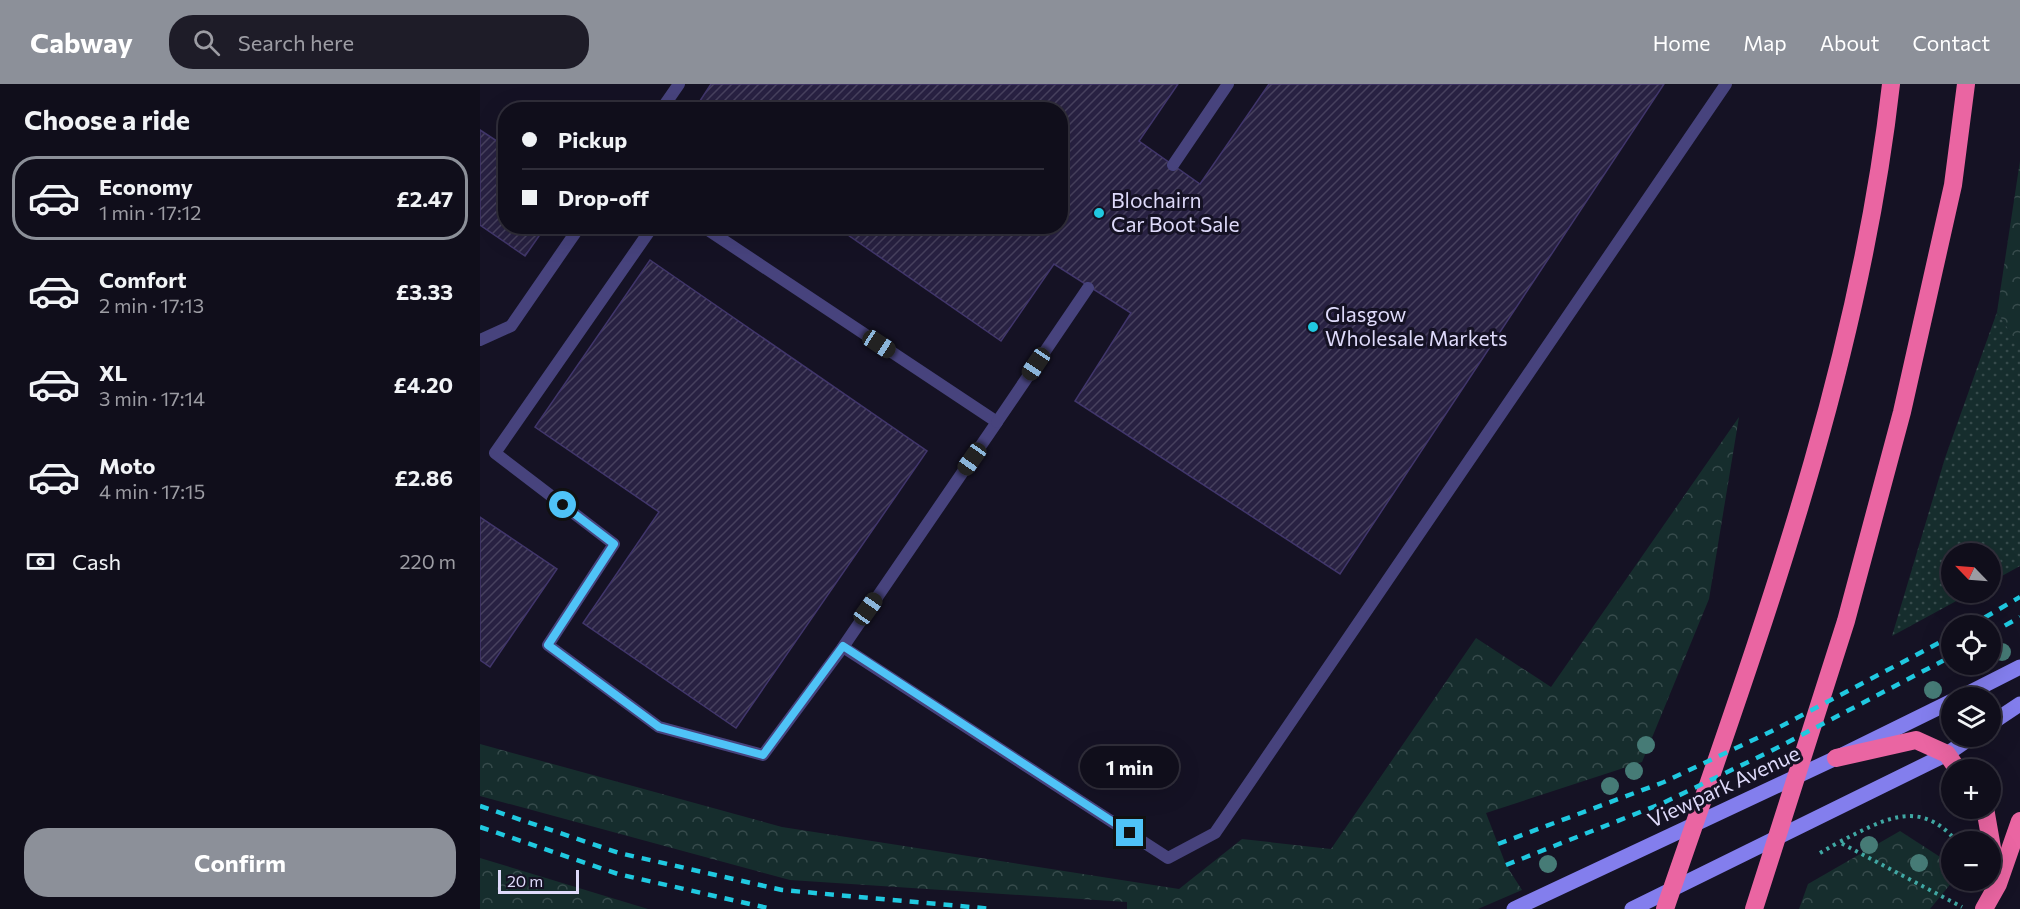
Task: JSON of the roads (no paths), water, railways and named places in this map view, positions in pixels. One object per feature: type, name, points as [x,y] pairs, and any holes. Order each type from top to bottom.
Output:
[{"type":"highway","points":[[1665,909],[1803,500],[1833,397],[1868,240],[1891,84]]},
{"type":"highway","points":[[1754,909],[1846,621],[1902,412],[1953,185],[1966,84]]},
{"type":"highway","points":[[1836,758],[1916,740],[1947,754],[1950,759]]},
{"type":"highway","points":[[2001,875],[2020,821]]},
{"type":"highway","points":[[1984,909],[1994,891]]},
{"type":"street","points":[[1981,687],[2020,667]]},
{"type":"street","points":[[2001,717],[2020,704]]},
{"type":"street","name":"Viewpark Avenue","points":[[1514,909],[1941,706]]},
{"type":"street","points":[[1632,909],[1957,747]]},
{"type":"lane","points":[[666,102],[678,84]]},
{"type":"lane","points":[[1173,165],[1228,84]]},
{"type":"lane","points":[[843,646],[1168,858],[1215,833],[1726,84]]},
{"type":"lane","points":[[480,340],[511,326],[574,234]]},
{"type":"lane","points":[[648,234],[495,453],[614,544],[548,645],[659,727],[763,755],[843,646],[1088,288]]},
{"type":"lane","points":[[714,234],[997,422]]},
{"type":"railway","points":[[1989,615],[2020,597]]},
{"type":"railway","points":[[2001,628],[2020,617]]},
{"type":"railway","points":[[1498,844],[1664,782],[1772,731],[1941,642]]},
{"type":"railway","points":[[1506,865],[1663,803],[1771,751],[1941,662]]},
{"type":"railway","points":[[480,806],[619,853],[782,890],[993,909]]},
{"type":"railway","points":[[480,827],[618,874],[772,909]]},
{"type":"place","name":"Blochairn Car Boot Sale","points":[[1099,213]]},
{"type":"place","name":"Glasgow Wholesale Markets","points":[[1313,327]]}]
